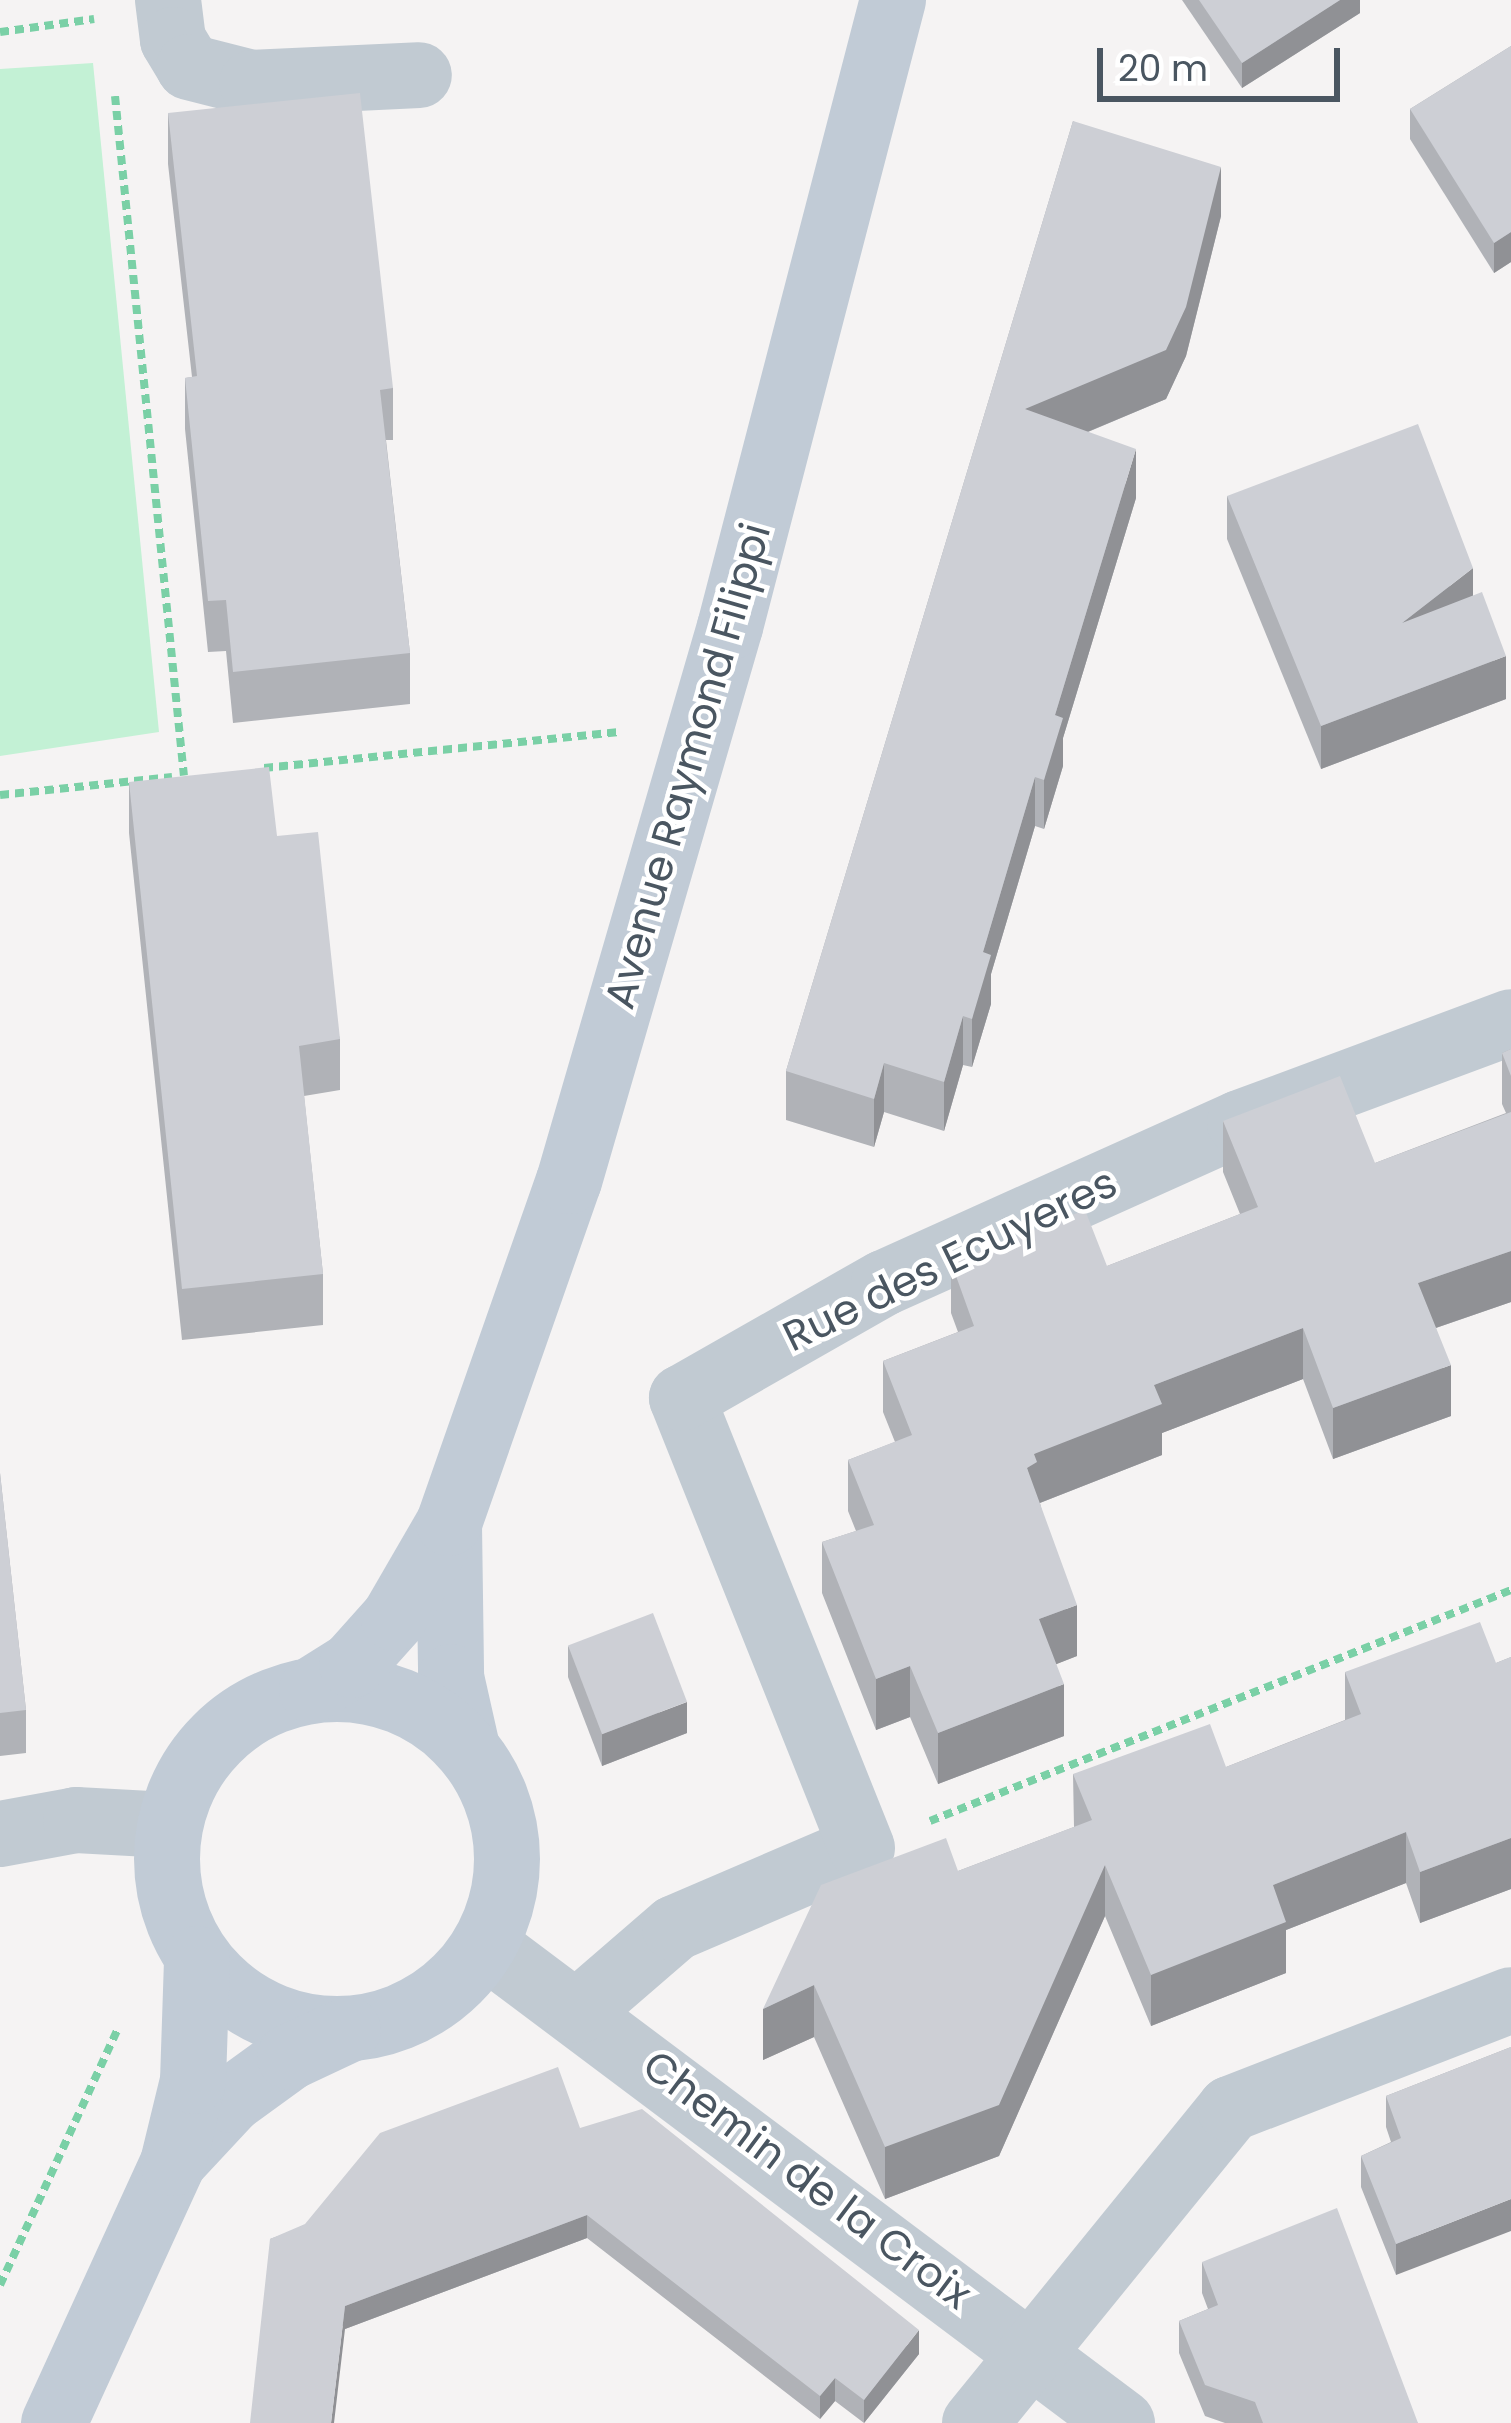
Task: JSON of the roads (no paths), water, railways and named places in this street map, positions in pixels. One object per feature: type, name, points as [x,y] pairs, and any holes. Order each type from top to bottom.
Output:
[{"type":"main road","name":"Avenue Raymond Filippi","points":[[312,1690],[352,1665],[394,1618],[449,1523],[569,1181],[701,724],[892,0]]},
{"type":"main road","name":"Avenue Raymond Filippi","points":[[449,1523],[451,1677],[467,1748]]},
{"type":"main road","points":[[173,2163],[231,2100],[290,2057],[348,2030],[402,2018],[449,1989],[486,1946],[505,1897],[508,1843],[495,1792],[467,1748],[423,1711],[369,1691],[312,1690],[262,1705],[218,1734],[187,1776],[168,1825],[165,1873],[175,1917],[197,1959],[238,2000],[290,2024],[348,2030]]},
{"type":"main road","points":[[54,2423],[173,2163],[193,2081],[197,1959]]},
{"type":"street","points":[[168,4],[173,40],[189,67],[252,83],[419,75]]},
{"type":"street","name":"Rue des Ecuyeres","points":[[580,2009],[675,1928],[862,1848],[682,1398],[884,1283],[1240,1123],[1511,1022]]},
{"type":"street","points":[[0,1834],[76,1820],[168,1825]]},
{"type":"street","name":"Chemin de la Croix","points":[[486,1946],[580,2009],[1036,2351],[1122,2423]]},
{"type":"street","points":[[975,2423],[1230,2108],[1511,2000]]}]
